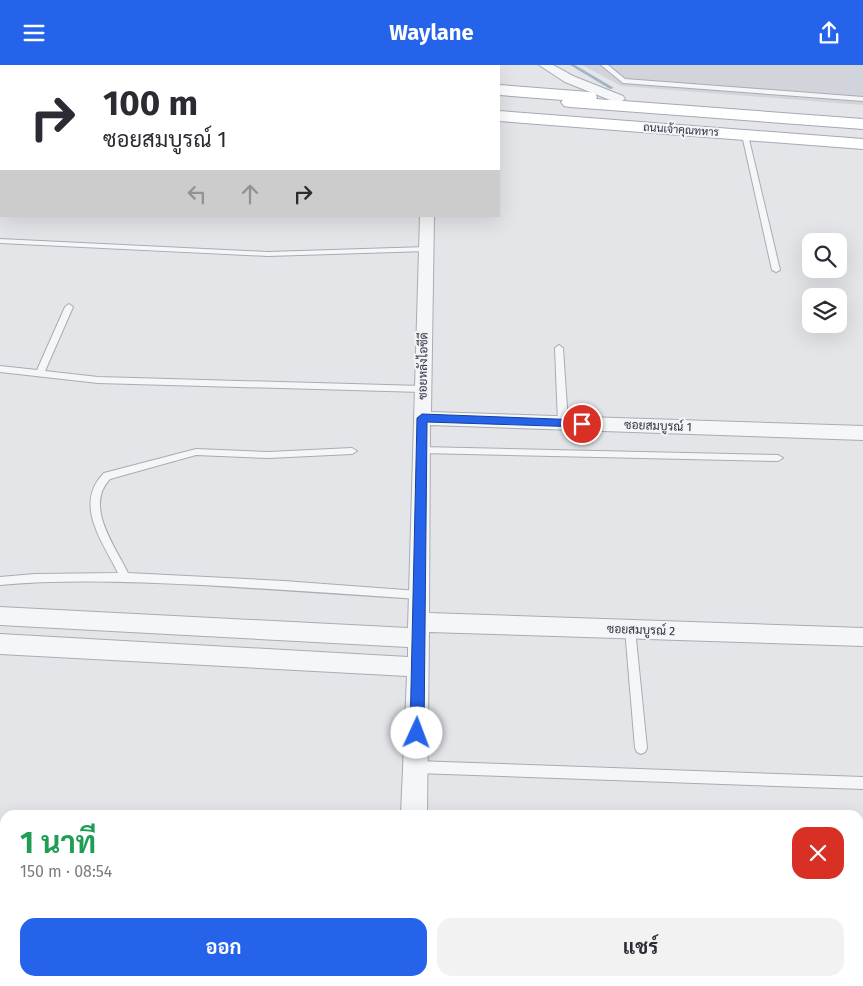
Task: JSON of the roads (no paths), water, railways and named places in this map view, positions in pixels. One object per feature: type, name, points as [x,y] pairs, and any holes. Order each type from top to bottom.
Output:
[{"type":"main road","points":[[500,90],[863,116]]},
{"type":"main road","name":"ถนนเจ้าคุณทหาร","points":[[500,97],[863,124]]},
{"type":"main road","name":"ถนนเจ้าคุณทหาร","points":[[500,106],[863,134]]},
{"type":"main road","name":"ถนนเจ้าคุณทหาร","points":[[500,116],[863,144]]},
{"type":"street","points":[[546,65],[575,82],[619,99]]},
{"type":"street","name":"ซอยหลังไอซีดี","points":[[414,810],[419,667],[418,595],[427,217]]},
{"type":"street","name":"ซอยสมบูรณ์ 1","points":[[422,418],[863,433]]},
{"type":"street","name":"ซอยสมบูรณ์ 2","points":[[0,616],[419,630],[630,629],[863,637]]},
{"type":"street","points":[[0,645],[419,667]]},
{"type":"lane","points":[[604,65],[623,81],[863,99]]},
{"type":"lane","points":[[745,135],[776,270]]},
{"type":"lane","points":[[0,241],[268,254],[427,249]]},
{"type":"lane","points":[[40,373],[69,307]]},
{"type":"lane","points":[[559,348],[563,423]]},
{"type":"lane","points":[[0,369],[98,380],[422,389]]},
{"type":"lane","points":[[421,450],[778,458]]},
{"type":"lane","points":[[125,577],[97,521],[94,502],[100,483],[107,476],[196,452],[268,455],[352,451]]},
{"type":"lane","points":[[0,581],[35,578],[125,577],[284,585],[418,595]]},
{"type":"lane","points":[[630,629],[641,748]]},
{"type":"lane","points":[[416,767],[863,783]]},
{"type":"waterway","points":[[572,65],[612,88]]}]
